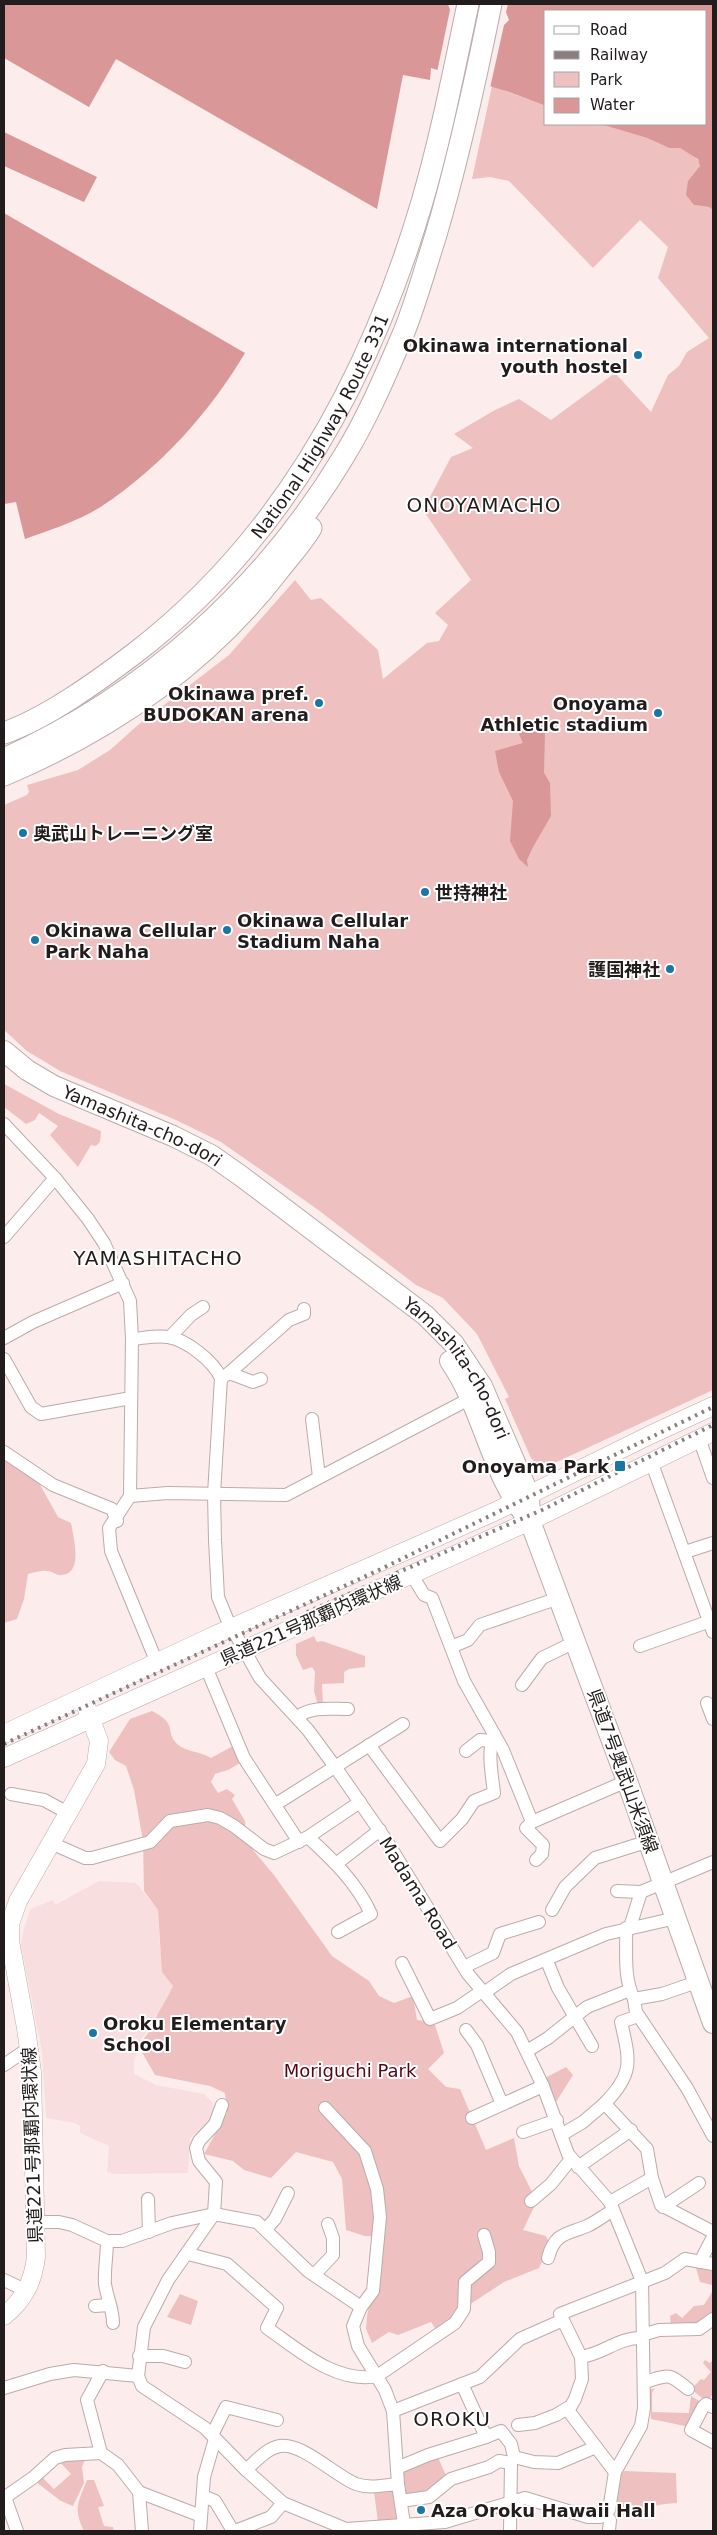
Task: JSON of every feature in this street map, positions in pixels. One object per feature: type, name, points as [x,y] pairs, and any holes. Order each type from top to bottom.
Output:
[{"type":"highway","name":"National Highway Route 331","points":[[4,733],[65,702],[151,640],[224,572],[258,534],[288,493],[339,406],[380,321],[421,203],[452,80],[468,4]]},
{"type":"highway","name":"National Highway Route 331","points":[[4,759],[63,730],[108,703],[157,668],[206,626],[264,566],[344,456],[380,386],[404,330],[446,198],[492,4]]},
{"type":"highway","name":"National Highway Route 331","points":[[4,775],[54,753],[114,719],[197,659],[239,620],[308,534],[338,484],[344,456]]},
{"type":"main road","name":"Yamashita-cho-dori","points":[[4,1051],[27,1070],[54,1086],[173,1136],[211,1155],[242,1176],[425,1315],[454,1344],[475,1374],[487,1396],[530,1521]]},
{"type":"main road","name":"Yamashita-cho-dori","points":[[4,1070],[35,1091],[172,1150],[218,1176],[425,1333],[449,1359],[471,1398],[521,1499]]},
{"type":"main road","name":"県道221号那覇内環状線","points":[[4,1734],[231,1628],[417,1547],[521,1499],[713,1406]]},
{"type":"main road","name":"県道221号那覇内環状線","points":[[4,1758],[530,1521],[706,1435]]},
{"type":"main road","name":"県道7号奥武山米須線","points":[[530,1521],[649,1841],[713,2023]]},
{"type":"main road","name":"県道221号那覇内環状線","points":[[4,2316],[27,2291],[35,2264],[34,2125],[29,2048],[8,1963],[7,1924],[18,1901],[96,1764],[99,1740],[92,1717],[82,1697]]},
{"type":"street","points":[[4,1124],[55,1178],[88,1218],[104,1243],[123,1283],[132,1310],[130,1496],[109,1528],[108,1542],[157,1663]]},
{"type":"street","points":[[4,1237],[55,1178]]},
{"type":"street","points":[[4,1338],[33,1322],[123,1283]]},
{"type":"street","points":[[170,1337],[191,1315],[203,1306]]},
{"type":"street","points":[[225,1375],[288,1320],[304,1314],[304,1309]]},
{"type":"street","points":[[132,1339],[170,1337],[225,1375],[253,1382],[261,1379]]},
{"type":"street","points":[[4,1359],[31,1407],[41,1414],[131,1398]]},
{"type":"street","name":"Madama Road","points":[[225,1375],[214,1494],[218,1597],[231,1628],[267,1688],[297,1717],[380,1830],[464,1967],[517,2032],[543,2086],[561,2135],[574,2163],[612,2206],[642,2281],[644,2307],[642,2337],[645,2382],[641,2426],[616,2472]]},
{"type":"street","points":[[130,1496],[168,1493],[286,1495],[471,1398]]},
{"type":"street","points":[[312,1419],[320,1477]]},
{"type":"street","points":[[706,1435],[713,1478]]},
{"type":"street","points":[[4,1452],[53,1485],[112,1509],[117,1518]]},
{"type":"street","points":[[640,1646],[712,1625],[651,1462]]},
{"type":"street","points":[[684,1552],[713,1542]]},
{"type":"street","points":[[412,1575],[424,1595],[432,1598],[464,1681],[492,1738],[503,1750],[532,1822]]},
{"type":"street","points":[[451,1647],[468,1640],[480,1625],[559,1598]]},
{"type":"street","points":[[522,1686],[542,1658],[575,1642]]},
{"type":"street","points":[[206,1667],[244,1758],[276,1804],[304,1839],[336,1864],[356,1888],[371,1914],[338,1932]]},
{"type":"street","points":[[707,1702],[713,1719]]},
{"type":"street","points":[[297,1717],[306,1712],[319,1709],[348,1709]]},
{"type":"street","points":[[276,1804],[336,1768],[403,1724]]},
{"type":"street","points":[[369,1745],[440,1841],[462,1819],[474,1801],[494,1794],[492,1738]]},
{"type":"street","points":[[466,1751],[480,1740],[492,1738]]},
{"type":"street","points":[[536,1860],[542,1854],[543,1845],[527,1831],[526,1828],[532,1822],[627,1781]]},
{"type":"street","points":[[11,1794],[44,1800],[68,1813]]},
{"type":"street","points":[[52,1843],[84,1858],[92,1858],[150,1842],[170,1821],[208,1815],[220,1818],[234,1826],[270,1852],[279,1852],[304,1839],[360,1802]]},
{"type":"street","points":[[336,1864],[380,1830]]},
{"type":"street","points":[[552,1910],[565,1887],[595,1858],[649,1841]]},
{"type":"street","points":[[617,1891],[641,1892],[663,1881],[713,1862]]},
{"type":"street","points":[[641,1892],[628,1927],[626,1962],[638,2016],[688,2088],[713,2136]]},
{"type":"street","points":[[402,1963],[430,2019],[457,2008],[511,1974],[547,1961],[606,1934],[628,1927],[676,1918]]},
{"type":"street","points":[[464,1967],[493,1953],[500,1934],[539,1922]]},
{"type":"street","points":[[547,1961],[558,1988],[592,2046]]},
{"type":"street","points":[[526,2051],[548,2038],[588,2007],[632,1995],[662,1994],[697,1982]]},
{"type":"street","points":[[561,2135],[583,2122],[604,2104],[628,2072],[627,2048],[621,2022],[638,2016]]},
{"type":"street","points":[[466,2030],[477,2046],[502,2104]]},
{"type":"street","points":[[4,2065],[29,2048]]},
{"type":"street","points":[[472,2118],[543,2086]]},
{"type":"street","points":[[604,2104],[648,2149],[652,2178],[662,2207],[713,2232]]},
{"type":"street","points":[[222,2105],[215,2124],[199,2141],[196,2148],[199,2161],[216,2182],[214,2214],[188,2254],[168,2280],[150,2312],[144,2327],[139,2356],[138,2376],[142,2386],[206,2428],[246,2470],[283,2503],[346,2529],[444,2522],[490,2510],[510,2501],[525,2498],[588,2517],[606,2515],[612,2504],[616,2472],[567,2409]]},
{"type":"street","points":[[325,2108],[366,2150],[377,2189],[380,2217],[375,2282],[373,2291],[353,2321],[354,2332],[366,2360],[377,2376],[393,2411],[398,2484],[404,2524]]},
{"type":"street","points":[[523,2132],[557,2120]]},
{"type":"street","points":[[531,2201],[574,2163],[631,2130]]},
{"type":"street","points":[[548,2258],[550,2248],[558,2237],[590,2225],[612,2206],[652,2178]]},
{"type":"street","points":[[662,2207],[699,2183]]},
{"type":"street","points":[[266,2229],[275,2219],[288,2193]]},
{"type":"street","points":[[148,2199],[149,2232]]},
{"type":"street","points":[[35,2222],[59,2222],[72,2225],[107,2241],[122,2242],[172,2223],[214,2214],[257,2222],[314,2275],[361,2307]]},
{"type":"street","points":[[314,2275],[333,2256],[333,2238],[328,2224]]},
{"type":"street","points":[[188,2254],[227,2264],[277,2308],[267,2328],[297,2351],[310,2359],[347,2374],[364,2378],[377,2376],[455,2323],[464,2309],[465,2282],[489,2262],[489,2252],[484,2235]]},
{"type":"street","points":[[700,2262],[713,2237]]},
{"type":"street","points":[[107,2241],[105,2283],[113,2310],[113,2323]]},
{"type":"street","points":[[518,2425],[535,2423],[567,2409],[575,2399],[582,2379],[581,2357],[560,2314],[665,2273],[684,2259],[713,2264]]},
{"type":"street","points":[[4,2280],[27,2291]]},
{"type":"street","points":[[96,2306],[110,2305]]},
{"type":"street","points":[[581,2357],[596,2354],[627,2338],[642,2337],[659,2330],[699,2329],[713,2319]]},
{"type":"street","points":[[393,2411],[480,2377],[520,2339],[563,2320]]},
{"type":"street","points":[[139,2356],[163,2356],[185,2362]]},
{"type":"street","points":[[4,2388],[50,2374],[74,2370],[103,2371],[138,2376]]},
{"type":"street","points":[[101,2453],[87,2400],[103,2371]]},
{"type":"street","points":[[645,2382],[670,2375],[688,2388]]},
{"type":"street","points":[[462,2384],[486,2437]]},
{"type":"street","points":[[713,2408],[706,2404],[691,2430],[713,2442]]},
{"type":"street","points":[[200,2531],[209,2456],[213,2437],[226,2406],[277,2420]]},
{"type":"street","points":[[397,2468],[428,2455],[501,2432],[511,2444],[510,2531]]},
{"type":"street","points":[[246,2470],[264,2454],[280,2446],[287,2446],[305,2453],[357,2484],[369,2487],[398,2484]]},
{"type":"street","points":[[401,2501],[429,2496],[451,2479],[489,2467],[499,2461],[558,2463],[596,2447]]},
{"type":"street","points":[[17,2531],[4,2497],[34,2477],[55,2458],[65,2454],[101,2453],[118,2465],[139,2492],[201,2516]]},
{"type":"street","points":[[139,2492],[142,2531]]},
{"type":"street","points":[[203,2496],[215,2501],[234,2531],[271,2517],[283,2503]]},
{"type":"street","points":[[606,2515],[610,2520],[609,2531]]},
{"type":"shaded area","name":"Oroku Elementary School","points":[[99,1881],[136,1883],[158,1910],[160,1949],[173,1986],[164,2007],[153,2019],[151,2027],[141,2039],[134,2061],[134,2074],[156,2085],[204,2094],[212,2102],[215,2111],[213,2120],[190,2138],[188,2173],[115,2174],[107,2172],[109,2146],[80,2133],[80,2126],[75,2123],[46,2118],[42,2052],[21,1945],[23,1932],[30,1909],[53,1900],[55,1905]]},
{"type":"green space","name":"Onoyama Park","points":[[492,86],[544,105],[544,125],[603,125],[647,138],[669,148],[680,148],[694,155],[700,163],[699,170],[688,181],[694,205],[709,207],[713,210],[713,1390],[548,1466],[536,1463],[531,1458],[505,1399],[509,1397],[477,1334],[443,1298],[416,1285],[317,1209],[221,1142],[176,1120],[60,1071],[27,1051],[4,1030],[4,805],[27,795],[29,792],[27,785],[78,770],[110,750],[138,725],[229,655],[295,580],[311,600],[321,598],[378,650],[383,679],[427,643],[439,641],[448,625],[435,613],[471,580],[423,510],[451,457],[473,448],[454,434],[495,410],[519,399],[551,420],[615,373],[651,412],[668,375],[679,366],[687,352],[709,338],[658,278],[668,247],[640,220],[593,268],[509,181],[490,177],[472,179]]},
{"type":"green space","points":[[4,1084],[59,1114],[101,1131],[100,1142],[96,1146],[91,1145],[78,1167],[50,1135],[58,1126],[39,1113],[35,1120],[26,1124],[4,1107]]},
{"type":"green space","points":[[4,1446],[33,1472],[58,1517],[71,1523],[76,1553],[73,1568],[69,1573],[60,1575],[49,1571],[40,1571],[28,1574],[24,1599],[17,1619],[4,1623]]},
{"type":"green space","points":[[314,1636],[317,1642],[322,1641],[365,1656],[365,1667],[349,1669],[344,1672],[344,1683],[322,1684],[323,1704],[318,1705],[314,1691],[315,1672],[312,1667],[303,1670],[296,1655],[296,1644]]},
{"type":"green space","name":"Moriguchi Park","points":[[152,1711],[165,1720],[170,1728],[173,1739],[184,1749],[211,1758],[234,1747],[240,1763],[228,1770],[215,1774],[211,1782],[218,1793],[227,1789],[235,1795],[232,1799],[245,1821],[246,1834],[253,1850],[274,1875],[332,1956],[369,1981],[379,1996],[394,2003],[413,1996],[417,2020],[434,2022],[444,2053],[428,2069],[446,2087],[460,2089],[486,2150],[514,2138],[519,2166],[533,2194],[535,2205],[523,2230],[546,2236],[550,2245],[539,2268],[504,2282],[469,2305],[437,2331],[431,2322],[398,2335],[389,2332],[372,2343],[366,2329],[367,2316],[384,2237],[365,2236],[346,2230],[342,2179],[333,2162],[296,2152],[271,2178],[244,2170],[233,2161],[204,2154],[227,2113],[225,2093],[210,2086],[155,2075],[139,2047],[151,2029],[173,1986],[162,1972],[158,1910],[144,1891],[143,1841],[134,1790],[126,1766],[115,1760],[109,1752],[130,1719]]},
{"type":"green space","points":[[566,2067],[573,2075],[556,2102],[545,2078]]},
{"type":"green space","points":[[696,2268],[713,2271],[713,2312],[696,2325],[671,2327],[670,2316],[676,2313],[682,2318],[694,2306],[704,2305],[712,2292],[712,2285],[700,2282]]},
{"type":"green space","points":[[180,2294],[198,2301],[191,2325],[167,2317]]},
{"type":"green space","points":[[705,2360],[710,2363],[713,2360],[713,2394],[707,2402],[691,2389],[701,2379],[704,2380],[711,2372],[703,2363]]},
{"type":"green space","points":[[655,2388],[652,2393],[652,2412],[689,2413],[691,2396],[701,2402],[690,2427],[651,2419],[649,2390]]},
{"type":"green space","points":[[437,2455],[447,2478],[426,2495],[406,2498],[402,2470]]},
{"type":"green space","points":[[86,2457],[82,2467],[84,2483],[73,2506],[61,2501],[36,2482],[41,2476],[54,2489],[71,2474],[59,2461]]},
{"type":"green space","points":[[624,2471],[676,2473],[677,2503],[654,2506],[617,2516],[615,2513],[619,2484]]},
{"type":"green space","points":[[87,2480],[94,2480],[104,2506],[98,2507],[104,2526],[113,2527],[114,2531],[84,2531],[79,2517],[78,2506]]},
{"type":"green space","points":[[393,2488],[399,2519],[378,2522],[374,2492]]},
{"type":"water","points":[[4,4],[713,4],[713,210],[709,207],[694,205],[686,195],[688,181],[700,166],[698,159],[680,148],[669,148],[647,138],[603,125],[707,125],[707,10],[544,10],[544,105],[509,92],[431,68],[430,80],[403,75],[377,209],[116,59],[89,107],[4,58]]},
{"type":"water","points":[[4,132],[97,177],[84,202],[4,166]]},
{"type":"water","points":[[4,213],[245,353],[200,417],[164,456],[144,474],[102,506],[84,516],[25,539],[16,502],[4,504]]},
{"type":"water","points":[[534,720],[540,721],[545,731],[544,773],[550,783],[551,816],[527,860],[528,867],[519,859],[510,841],[513,801],[499,772],[495,751],[523,743],[519,734]]},
{"type":"pier","points":[[448,4],[508,4],[506,12],[509,20],[504,25],[490,88],[437,72],[450,10]]},
{"type":"railway","points":[[4,1744],[381,1569],[713,1407]]},
{"type":"railway","points":[[307,1612],[542,1510],[713,1425]]},
{"type":"place","name":"Okinawa international youth hostel","points":[[638,355]]},
{"type":"place","name":"Okinawa pref. BUDOKAN arena","points":[[319,703]]},
{"type":"place","name":"Onoyama Athletic stadium","points":[[658,713]]},
{"type":"place","name":"奥武山トレーニング室","points":[[23,833]]},
{"type":"place","name":"世持神社","points":[[425,892]]},
{"type":"place","name":"Okinawa Cellular Stadium Naha","points":[[227,930]]},
{"type":"place","name":"Okinawa Cellular Park Naha","points":[[35,940]]},
{"type":"place","name":"護国神社","points":[[670,969]]},
{"type":"place","name":"Onoyama Park","points":[[620,1466]]},
{"type":"place","name":"Oroku Elementary School","points":[[93,2033]]},
{"type":"place","name":"Aza Oroku Hawaii Hall","points":[[421,2510]]},
{"type":"district","name":"ONOYAMACHO","points":[[484,505]]},
{"type":"district","name":"YAMASHITACHO","points":[[158,1258]]},
{"type":"district","name":"OROKU","points":[[452,2419]]}]
